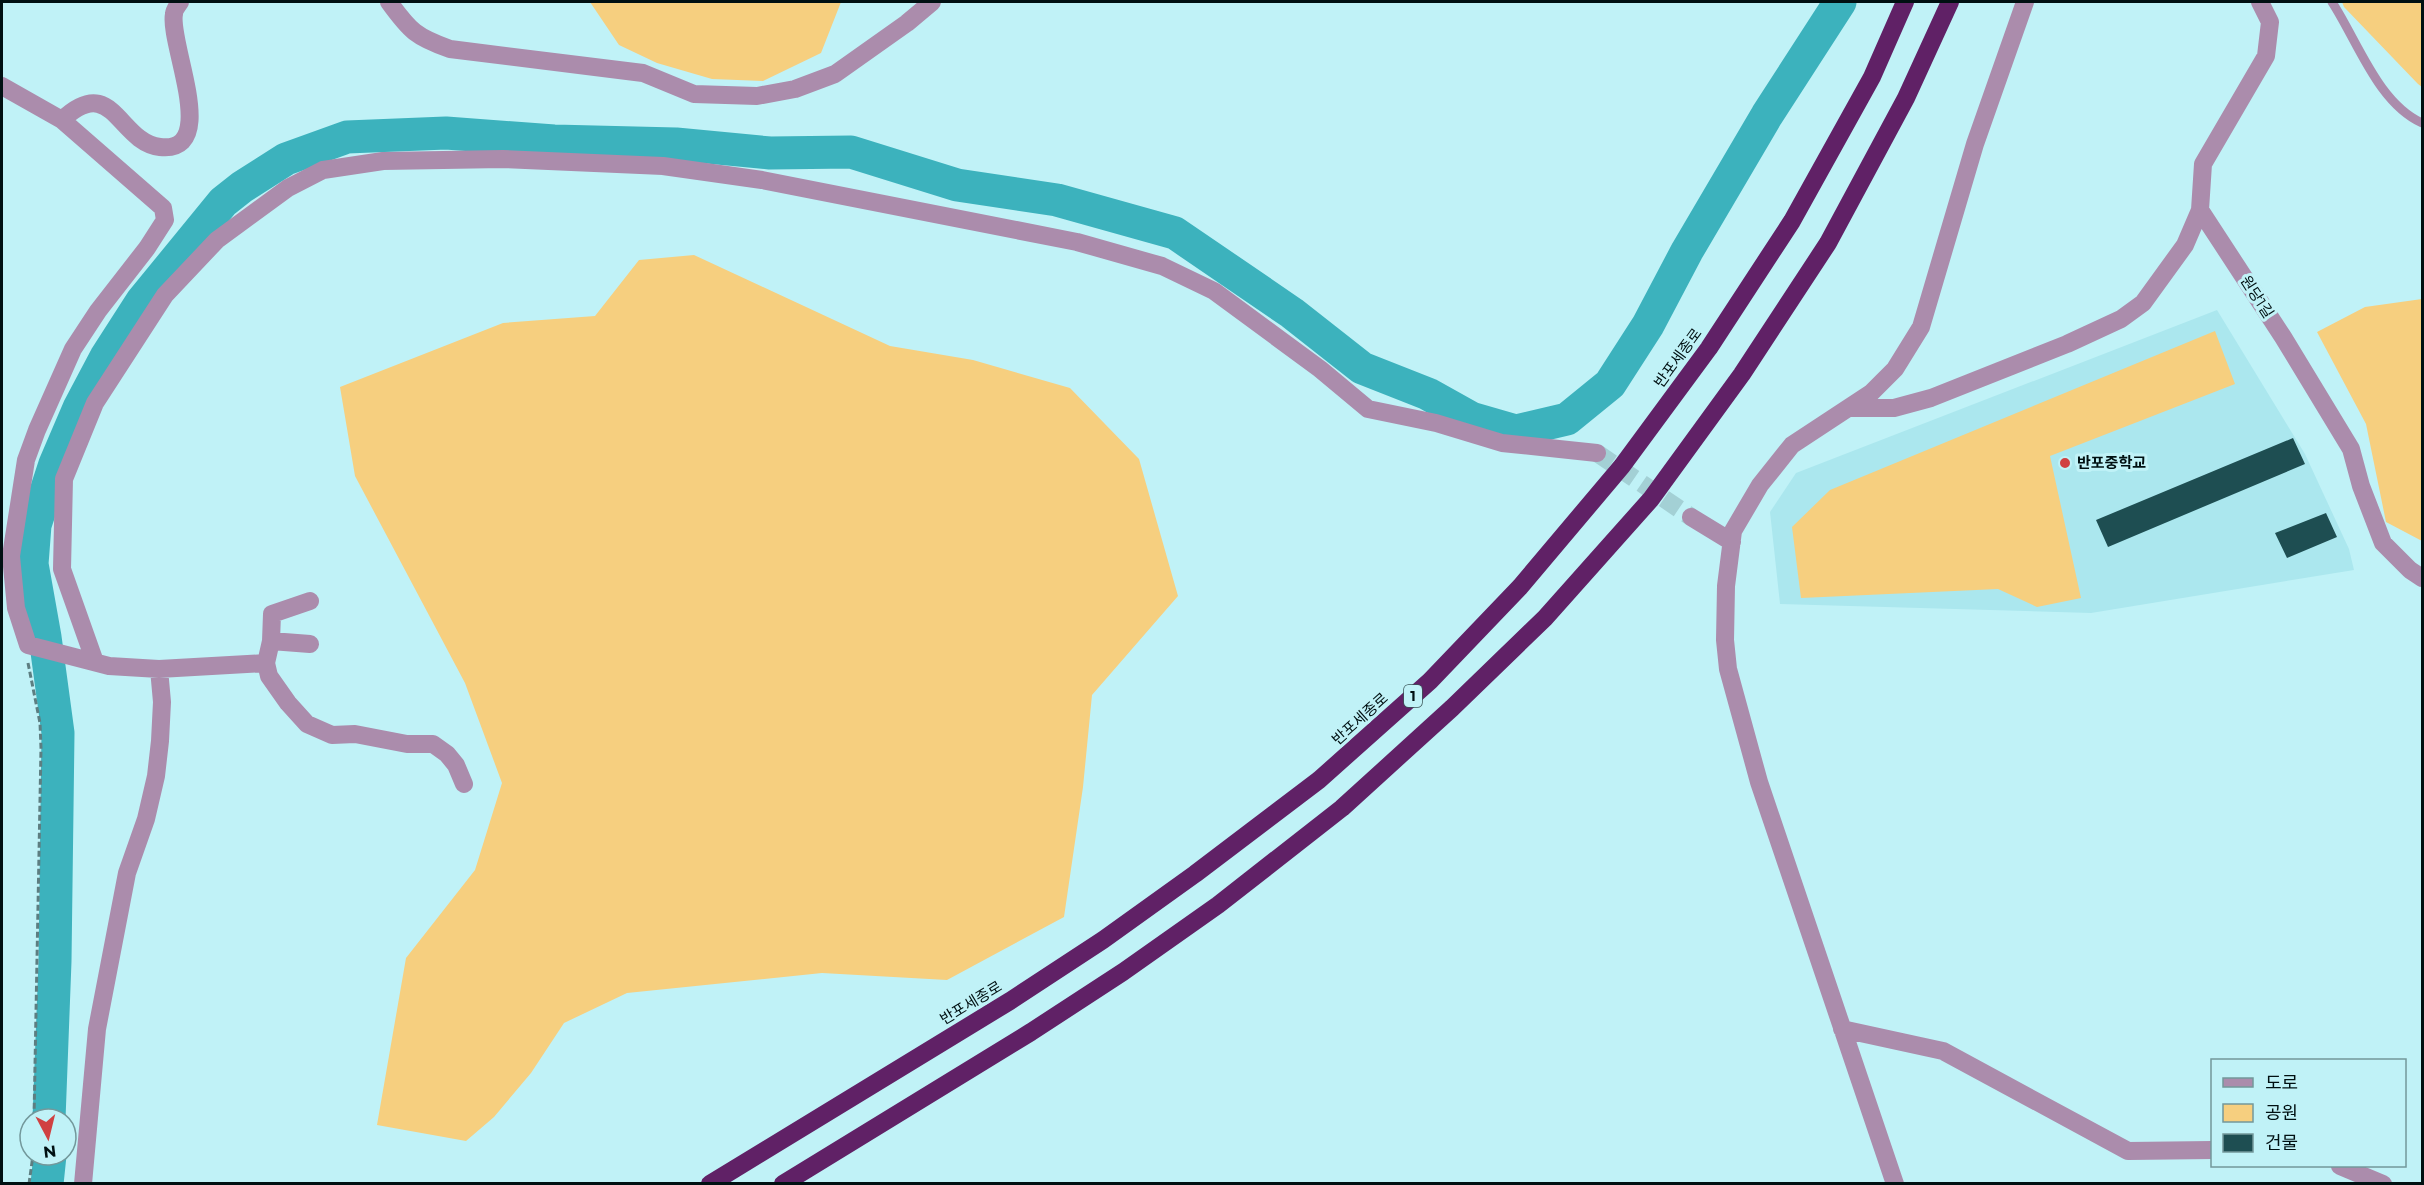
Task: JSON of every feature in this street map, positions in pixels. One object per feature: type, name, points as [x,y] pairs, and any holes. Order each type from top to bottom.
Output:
[{"type":"highway","name":"반포세종로","points":[[710,1184],[1010,1001],[1103,940],[1195,874],[1318,780],[1430,681],[1520,587],[1622,466],[1709,348],[1792,221],[1872,77],[1905,2]]},
{"type":"highway","name":"1","points":[[783,1184],[1031,1032],[1123,972],[1218,905],[1342,808],[1452,708],[1545,618],[1651,499],[1742,374],[1828,243],[1906,98],[1950,2]]},
{"type":"street","points":[[62,120],[75,108],[86,103],[100,104],[152,145],[174,147],[185,140],[190,130],[188,93],[178,50],[174,14],[180,2]]},
{"type":"street","points":[[389,2],[403,22],[422,39],[450,50],[643,73],[694,94],[757,96],[795,90],[835,74],[932,2]]},
{"type":"street","points":[[1894,1184],[1759,782],[1728,669],[1725,640],[1726,586],[1733,531],[1760,485],[1792,445],[1871,393],[1895,369],[1921,327],[1975,144],[2025,2]]},
{"type":"street","points":[[1846,408],[1894,408],[1931,398],[2067,344],[2121,319],[2143,303],[2185,246],[2200,210],[2203,164],[2266,56],[2270,22],[2260,2]]},
{"type":"street","points":[[2,86],[62,120],[163,208],[165,219],[147,248],[73,349],[37,430],[26,460],[11,556],[9,613],[34,647],[87,661],[159,669],[266,663]]},
{"type":"street","points":[[87,661],[62,569],[64,478],[95,403],[165,295],[217,240],[288,188],[323,170],[383,161],[502,159],[663,166],[762,180],[1077,242],[1162,266],[1214,291],[1320,369],[1368,409],[1436,423],[1502,442],[1597,453]]},
{"type":"street","name":"원당1길","points":[[2200,210],[2283,337],[2351,448],[2361,486],[2383,543],[2410,570],[2422,578]]},
{"type":"street","points":[[1691,517],[1732,542]]},
{"type":"street","points":[[310,601],[272,615],[271,641],[266,663],[269,676],[288,703],[307,724],[332,735],[355,734],[407,744],[433,744],[447,754],[456,765],[464,784]]},
{"type":"street","points":[[271,641],[310,644]]},
{"type":"street","points":[[83,1184],[97,1029],[127,873],[146,819],[156,776],[161,722],[159,669]]},
{"type":"street","points":[[1842,1029],[1943,1051],[2128,1151],[2211,1150]]},
{"type":"street","points":[[2342,1167],[2383,1184]]},
{"type":"lane","points":[[2332,2],[2390,100],[2407,116],[2422,123]]},
{"type":"path","points":[[34,647],[29,671],[40,723],[41,748],[34,1107]]},
{"type":"path","points":[[30,1184],[32,1167]]},
{"type":"shaded area","name":"반포중학교","points":[[2217,310],[2305,454],[2349,549],[2354,570],[2091,613],[1780,604],[1770,512],[1796,473]]},
{"type":"green space","points":[[590,2],[841,2],[821,53],[763,81],[712,79],[657,63],[619,45]]},
{"type":"green space","points":[[2342,2],[2422,2],[2422,87],[2344,7]]},
{"type":"green space","points":[[694,255],[890,346],[973,360],[1070,388],[1139,459],[1178,596],[1092,695],[1083,787],[1064,917],[947,980],[822,973],[627,993],[564,1023],[531,1073],[494,1117],[466,1141],[377,1125],[406,958],[475,870],[502,783],[465,683],[355,476],[340,387],[503,323],[595,316],[639,260]]},
{"type":"green space","points":[[2422,299],[2422,541],[2386,522],[2366,424],[2317,332],[2365,307]]},
{"type":"green space","points":[[2215,331],[2235,384],[2050,456],[2081,598],[2037,607],[1998,589],[1801,598],[1792,527],[1830,490]]},
{"type":"building","points":[[2293,438],[2305,464],[2108,547],[2096,520]]},
{"type":"building","points":[[2326,513],[2337,537],[2287,558],[2275,533]]},
{"type":"waterway","points":[[49,1107],[55,961],[58,733],[32,564],[35,525],[55,464],[79,408],[106,357],[142,301],[223,202],[286,159],[347,137],[446,133],[554,141],[676,144],[770,153],[851,152],[957,185],[1057,200],[1175,233],[1292,313],[1362,368],[1428,394],[1471,418],[1516,431],[1567,419],[1610,384],[1648,325],[1687,251],[1767,115],[1840,2]]},
{"type":"waterway","points":[[47,1184],[49,1167]]},
{"type":"tunnel","points":[[1597,453],[1691,517]]},
{"type":"place","name":"반포중학교","points":[[2065,463]]}]
